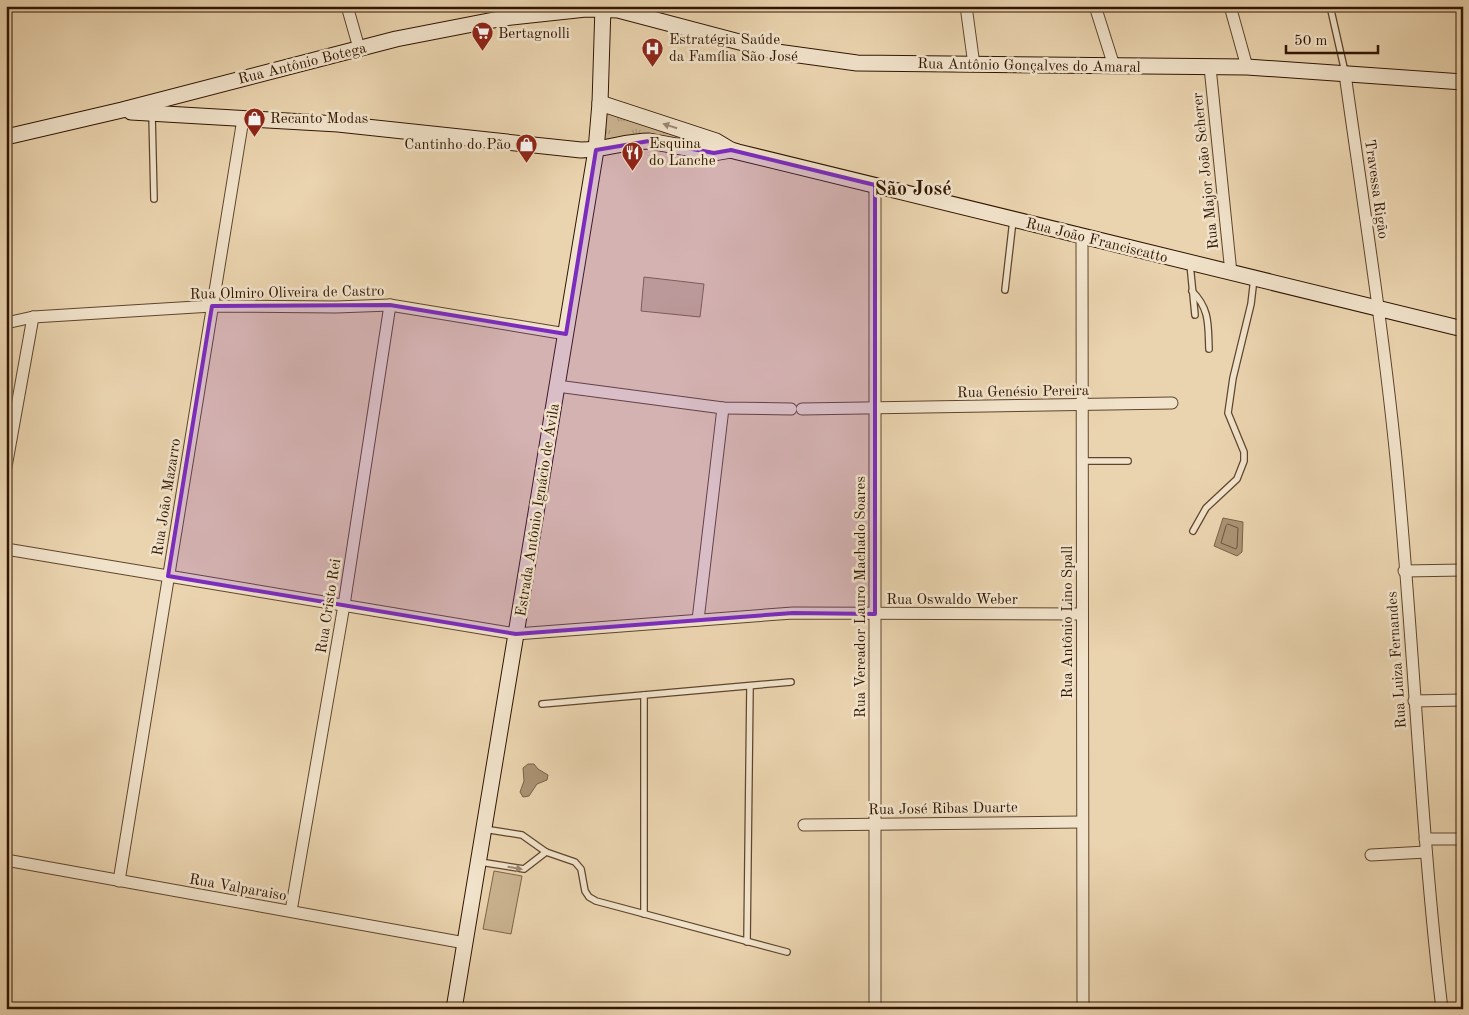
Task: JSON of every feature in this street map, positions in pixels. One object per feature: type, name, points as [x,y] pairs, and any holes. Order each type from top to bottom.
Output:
[{"type":"street","points":[[347,6],[359,48]]},
{"type":"street","points":[[966,6],[974,65]]},
{"type":"street","points":[[1095,6],[1114,66]]},
{"type":"street","points":[[1230,6],[1247,68]]},
{"type":"street","name":"Rua Antônio Botega","points":[[6,137],[122,110],[359,48],[537,10],[602,8]]},
{"type":"street","name":"Rua Antônio Gonçalves do Amaral","points":[[602,8],[618,10],[777,52],[856,63],[1247,68],[1463,82]]},
{"type":"street","name":"Estrada Antônio Ignácio de Ávila","points":[[454,1009],[596,150],[600,102],[602,8]]},
{"type":"street","name":"Rua Major João Scherer","points":[[1210,67],[1231,273]]},
{"type":"street","name":"Travessa Rigão","points":[[1345,74],[1379,309]]},
{"type":"street","name":"Rua João Franciscatto","points":[[600,102],[716,141],[731,150],[1463,329]]},
{"type":"street","name":"Rua João Franciscatto","points":[[122,110],[152,114],[338,124],[596,150],[649,141],[714,153],[731,150]]},
{"type":"street","name":"Rua João Mazarro","points":[[119,880],[243,119]]},
{"type":"street","name":"Rua Vereador Lauro Machado Soares","points":[[875,186],[875,1009]]},
{"type":"street","name":"Rua Antônio Lino Spall","points":[[1082,236],[1083,1009]]},
{"type":"street","name":"Rua Olmiro Oliveira de Castro","points":[[6,323],[33,317],[212,306],[336,307],[390,305],[566,334]]},
{"type":"street","name":"Rua Cristo Rei","points":[[291,911],[344,605],[390,305]]},
{"type":"street","name":"Rua Luiza Fernandes","points":[[1379,309],[1396,459],[1431,920],[1442,1009]]},
{"type":"street","points":[[6,467],[33,317]]},
{"type":"street","name":"Rua Genésio Pereira","points":[[557,386],[723,408],[875,409],[1172,403]]},
{"type":"street","points":[[698,620],[723,408]]},
{"type":"street","name":"Rua Oswaldo Weber","points":[[6,548],[516,634],[793,613],[1082,614]]},
{"type":"street","points":[[1404,571],[1463,570]]},
{"type":"street","points":[[1414,700],[1463,700]]},
{"type":"street","name":"Rua José Ribas Duarte","points":[[804,825],[1082,822]]},
{"type":"street","points":[[1425,840],[1463,838]]},
{"type":"street","points":[[1371,855],[1426,852]]},
{"type":"street","name":"Rua Valparaiso","points":[[6,860],[465,943]]},
{"type":"lane","points":[[1330,6],[1345,74]]},
{"type":"lane","points":[[152,114],[154,199]]},
{"type":"lane","points":[[1005,290],[1013,219]]},
{"type":"lane","points":[[1190,263],[1195,314]]},
{"type":"lane","points":[[1192,531],[1206,508],[1237,479],[1244,461],[1244,452],[1228,413],[1233,378],[1251,304],[1254,278]]},
{"type":"lane","points":[[1192,291],[1202,301],[1206,311],[1209,349]]},
{"type":"lane","points":[[1082,460],[1128,461]]},
{"type":"lane","points":[[542,704],[791,682]]},
{"type":"lane","points":[[747,942],[750,686]]},
{"type":"lane","points":[[644,695],[644,914]]},
{"type":"lane","points":[[484,829],[522,835],[546,852],[575,862],[581,869],[585,891],[589,897],[596,901],[786,952]]},
{"type":"lane","points":[[479,861],[524,869],[546,852]]},
{"type":"highlighted area","points":[[649,141],[714,153],[731,150],[875,185],[875,614],[793,613],[516,634],[168,576],[212,306],[390,305],[566,334],[596,150]]},
{"type":"green space","points":[[610,112],[702,142],[646,135],[606,142],[604,138],[606,114]]},
{"type":"green space","points":[[644,277],[704,284],[700,317],[641,311]]},
{"type":"green space","points":[[494,871],[522,876],[511,934],[483,929]]},
{"type":"water","points":[[1223,518],[1243,522],[1242,552],[1237,556],[1214,546]]},
{"type":"water","points":[[528,764],[534,764],[548,775],[547,780],[537,784],[529,796],[523,797],[520,792],[524,781],[523,768]]},
{"type":"place","name":"Bertagnolli","points":[[482,52]]},
{"type":"place","name":"Estratégia Saúde da Família São José","points":[[653,67]]},
{"type":"place","name":"Recanto Modas","points":[[254,137]]},
{"type":"place","name":"Cantinho do Pão","points":[[527,163]]},
{"type":"place","name":"Esquina do Lanche","points":[[633,171]]},
{"type":"district","name":"São José","points":[[913,188]]}]
